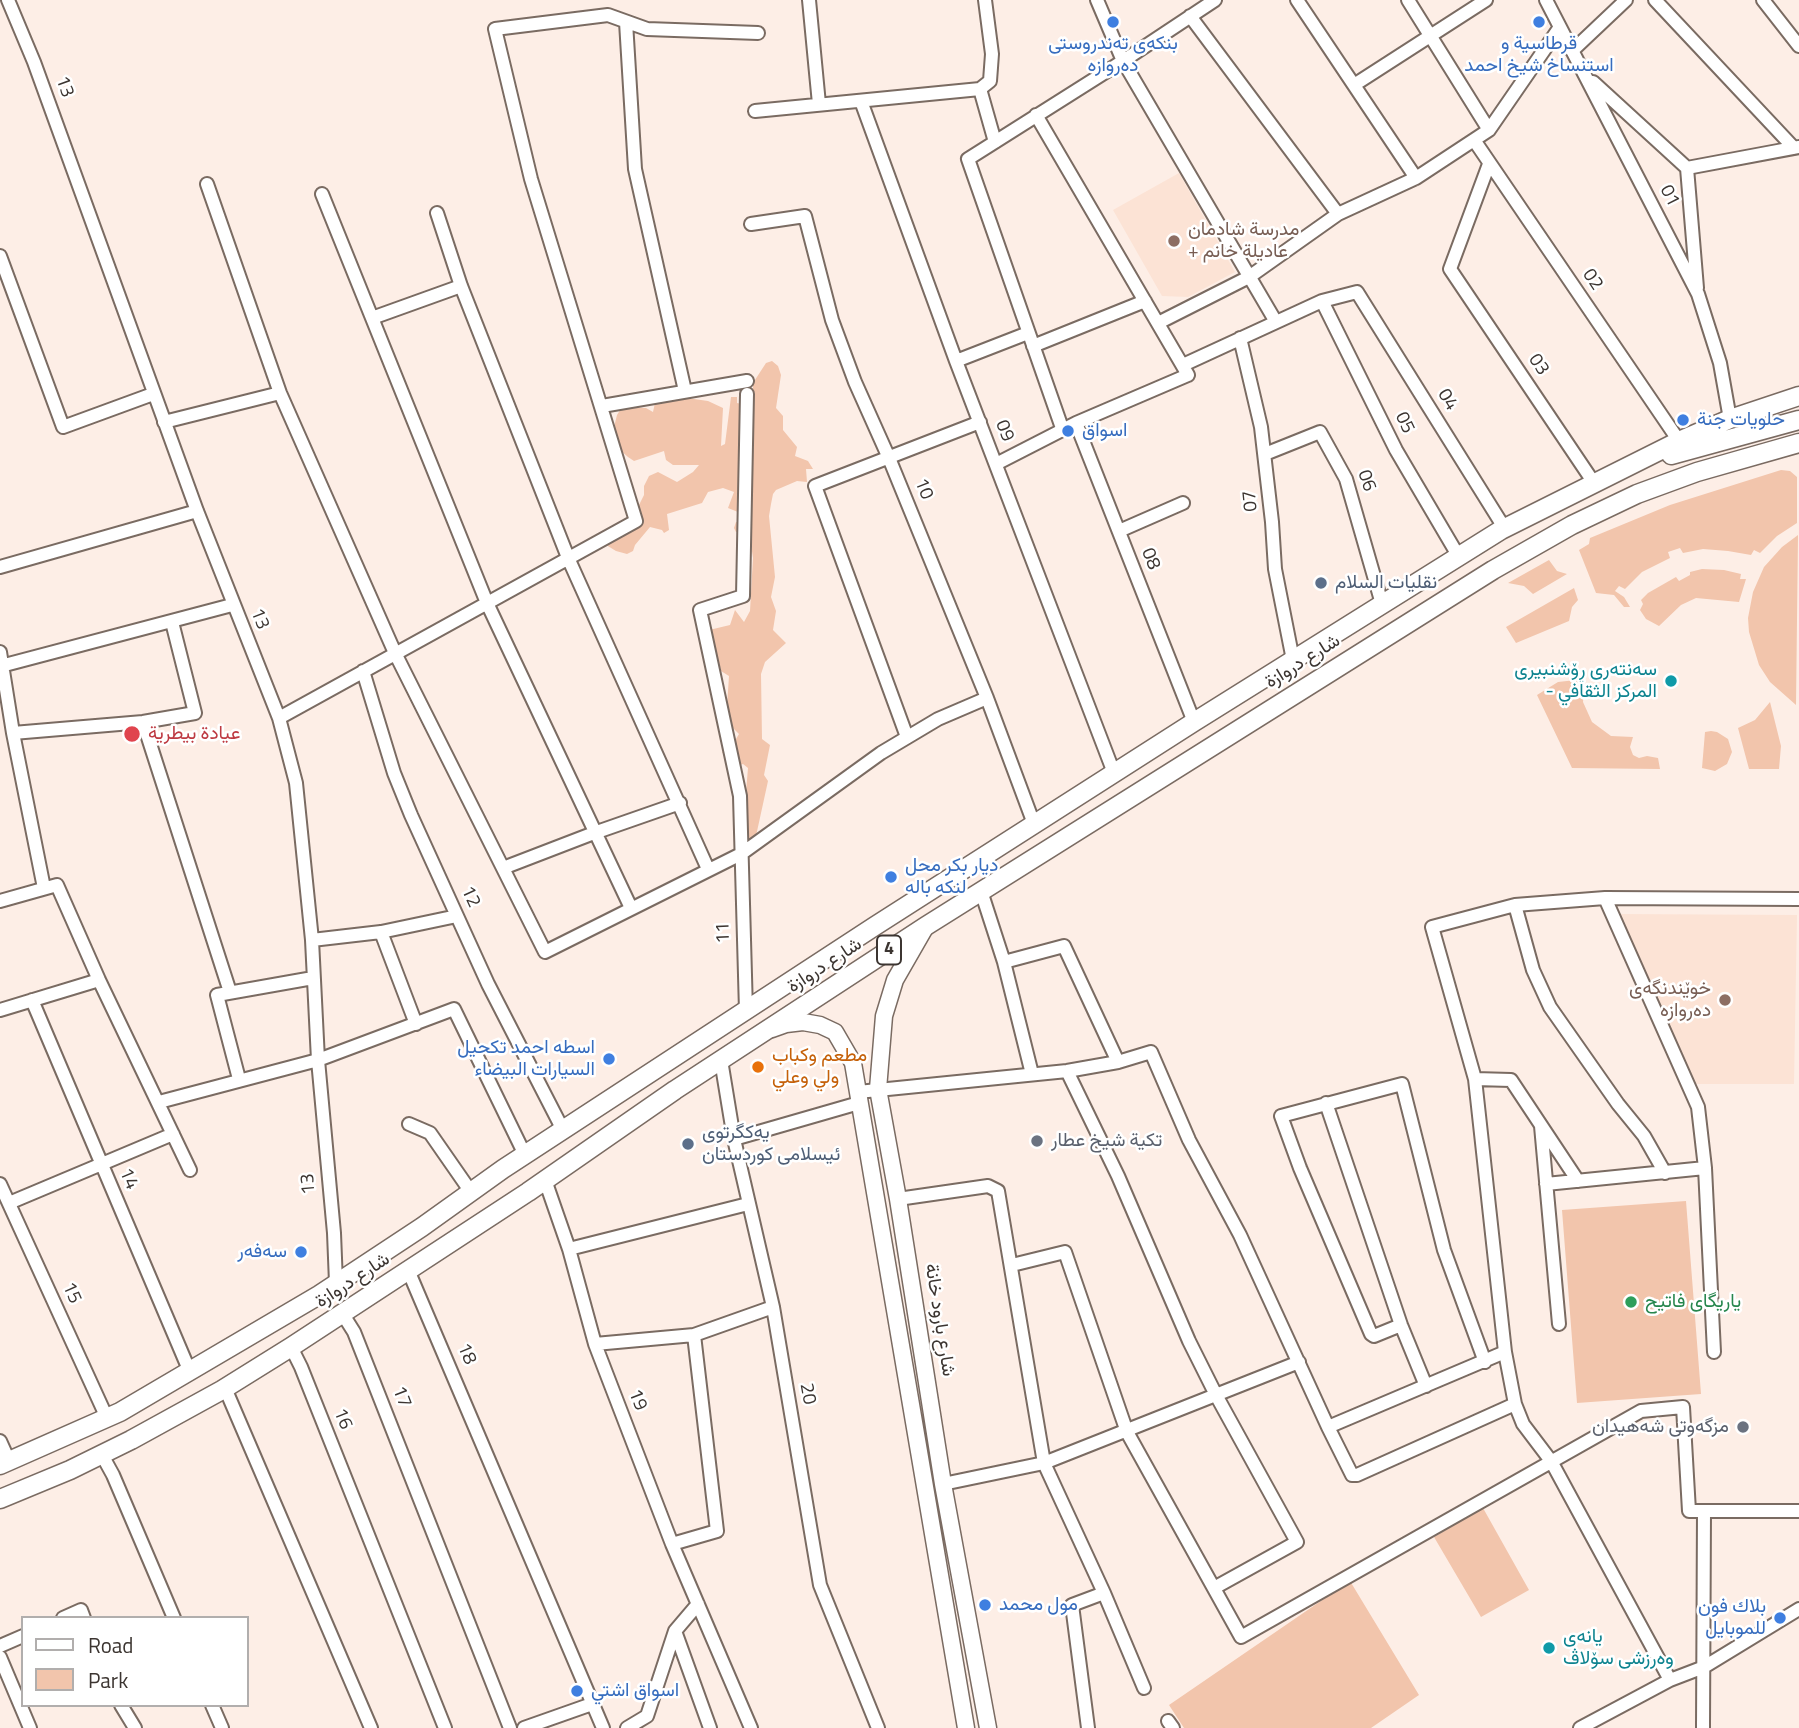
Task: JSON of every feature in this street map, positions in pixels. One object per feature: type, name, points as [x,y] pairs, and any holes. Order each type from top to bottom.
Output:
[{"type":"main road","points":[[1637,464],[1730,419],[1799,396]]},
{"type":"main road","points":[[1637,464],[1799,420]]},
{"type":"main road","name":"شارع دروازة","points":[[0,1499],[102,1455],[225,1388],[291,1348],[926,926],[1450,595],[1572,525],[1667,481],[1799,443]]},
{"type":"main road","name":"شارع دروازة","points":[[4,1463],[107,1418],[190,1372],[337,1283],[563,1130],[1194,722],[1505,529],[1637,464]]},
{"type":"main road","points":[[1094,786],[1109,809]]},
{"type":"main road","name":"شارع بارود خانة","points":[[926,926],[895,980],[884,1016],[878,1089],[943,1484],[988,1728]]},
{"type":"main road","points":[[763,1032],[786,1024],[803,1022],[820,1025],[835,1032],[853,1063],[966,1728]]},
{"type":"street","name":"13","points":[[8,0],[34,62],[232,605],[279,718],[296,783],[312,940],[318,1060],[337,1283]]},
{"type":"street","points":[[819,0],[809,0],[819,104]]},
{"type":"street","points":[[755,111],[980,89],[990,81],[992,54],[985,0]]},
{"type":"street","points":[[1097,0],[1123,61],[1276,323]]},
{"type":"street","points":[[1062,428],[968,159],[1215,0]]},
{"type":"street","points":[[1297,0],[1416,178]]},
{"type":"street","points":[[1408,0],[1489,130]]},
{"type":"street","points":[[1354,85],[1486,0]]},
{"type":"street","name":"01","points":[[1546,0],[1698,294],[1720,363],[1730,419]]},
{"type":"street","points":[[1572,51],[1626,0]]},
{"type":"street","points":[[1655,0],[1797,147]]},
{"type":"street","points":[[1763,0],[1799,46]]},
{"type":"street","points":[[279,718],[636,521],[531,179],[495,29],[608,15],[647,29],[758,33]]},
{"type":"street","points":[[1190,16],[1338,214]]},
{"type":"street","points":[[602,406],[685,391],[635,169],[626,22]]},
{"type":"street","points":[[1158,324],[1249,277],[1338,214],[1416,178],[1489,130],[1560,27]]},
{"type":"street","points":[[1585,75],[1687,168],[1698,294]]},
{"type":"street","points":[[980,89],[995,142]]},
{"type":"street","name":"09","points":[[860,101],[1114,773]]},
{"type":"street","points":[[996,464],[1062,428],[1188,375],[1036,115]]},
{"type":"street","name":"02","points":[[1474,140],[1679,442]]},
{"type":"street","points":[[1687,168],[1797,147]]},
{"type":"street","name":"03","points":[[1489,164],[1450,269],[1594,483]]},
{"type":"street","points":[[207,184],[280,393],[395,653],[545,952],[741,853],[881,753],[938,719],[987,698]]},
{"type":"street","points":[[322,194],[487,603],[631,908]]},
{"type":"street","points":[[437,212],[461,286],[569,560],[708,869]]},
{"type":"street","name":"10","points":[[751,224],[805,216],[832,320],[855,382],[890,458],[987,698],[1034,824]]},
{"type":"street","points":[[0,256],[63,427],[153,394]]},
{"type":"street","points":[[372,318],[461,286]]},
{"type":"street","name":"04","points":[[1322,301],[1357,292],[1505,529]]},
{"type":"street","points":[[1033,346],[1145,301]]},
{"type":"street","points":[[1183,365],[1322,301]]},
{"type":"street","name":"05","points":[[1322,301],[1396,450],[1459,556]]},
{"type":"street","points":[[957,361],[1028,334]]},
{"type":"street","name":"07","points":[[1241,338],[1261,426],[1275,569],[1293,660]]},
{"type":"street","name":"11","points":[[685,391],[747,388],[743,596],[700,610],[740,796],[746,1011]]},
{"type":"street","points":[[164,422],[280,393]]},
{"type":"street","points":[[907,737],[815,486],[980,422]]},
{"type":"street","name":"08","points":[[1076,423],[1194,722]]},
{"type":"street","name":"06","points":[[1265,454],[1320,432],[1346,479],[1382,604]]},
{"type":"street","points":[[1119,531],[1183,503]]},
{"type":"street","points":[[0,567],[197,511]]},
{"type":"street","points":[[1,666],[232,605]]},
{"type":"street","points":[[13,733],[143,722],[195,713],[172,622]]},
{"type":"street","points":[[0,652],[44,888]]},
{"type":"street","name":"12","points":[[363,671],[394,773],[488,984],[563,1130]]},
{"type":"street","points":[[143,722],[230,992]]},
{"type":"street","points":[[503,868],[680,803]]},
{"type":"street","points":[[0,901],[57,885],[99,980],[190,1170]]},
{"type":"street","points":[[981,891],[1004,962],[1032,1074]]},
{"type":"street","points":[[1605,898],[1698,1107],[1705,1168],[1714,1352]]},
{"type":"street","points":[[1670,1681],[1551,1461],[1523,1424],[1515,1404],[1505,1352],[1475,1079],[1432,927],[1516,905],[1605,898],[1799,899]]},
{"type":"street","points":[[1516,905],[1533,970],[1550,1007],[1618,1104],[1644,1136],[1665,1172]]},
{"type":"street","points":[[312,940],[381,932],[457,916]]},
{"type":"street","points":[[381,932],[416,1024]]},
{"type":"street","points":[[1004,962],[1064,946],[1118,1062]]},
{"type":"street","points":[[239,1079],[216,995],[313,978]]},
{"type":"street","points":[[0,1010],[99,980]]},
{"type":"street","name":"14","points":[[32,1000],[190,1372]]},
{"type":"street","points":[[159,1102],[318,1060],[454,1010],[525,1155]]},
{"type":"street","points":[[734,1139],[878,1089],[1067,1071],[1118,1062],[1151,1052],[1189,1140],[1240,1235],[1352,1475],[1515,1404]]},
{"type":"street","name":"20","points":[[721,1060],[734,1139],[773,1307],[820,1585],[878,1728]]},
{"type":"street","points":[[1067,1071],[1118,1176],[1189,1342],[1297,1542],[1214,1588]]},
{"type":"street","points":[[1475,1079],[1511,1080],[1578,1181]]},
{"type":"street","points":[[1401,1325],[1374,1336],[1371,1334],[1305,1180],[1281,1116],[1402,1083],[1444,1250],[1485,1362]]},
{"type":"street","points":[[1326,1103],[1401,1325],[1426,1386]]},
{"type":"street","points":[[409,1124],[430,1133],[471,1192]]},
{"type":"street","points":[[1541,1126],[1559,1325]]},
{"type":"street","points":[[9,1203],[173,1134]]},
{"type":"street","points":[[1546,1184],[1705,1168]]},
{"type":"street","name":"19","points":[[545,1180],[569,1249],[595,1344],[672,1544],[751,1728]]},
{"type":"street","name":"15","points":[[0,1184],[107,1418]]},
{"type":"street","points":[[898,1199],[988,1186],[998,1191],[1044,1463],[1144,1688]]},
{"type":"street","points":[[569,1249],[748,1204]]},
{"type":"street","points":[[1012,1265],[1065,1252],[1127,1432],[1241,1637],[1641,1410],[1684,1407],[1689,1511],[1799,1511]]},
{"type":"street","name":"18","points":[[408,1270],[419,1290],[603,1728]]},
{"type":"street","points":[[595,1344],[694,1335],[773,1307]]},
{"type":"street","name":"17","points":[[342,1312],[355,1332],[510,1728]]},
{"type":"street","points":[[672,1544],[717,1531],[694,1335]]},
{"type":"street","name":"16","points":[[291,1348],[301,1367],[445,1728]]},
{"type":"street","points":[[1328,1427],[1505,1352]]},
{"type":"street","points":[[943,1484],[1044,1463],[1299,1362]]},
{"type":"street","points":[[225,1388],[236,1408],[293,1550],[371,1728]]},
{"type":"street","points":[[0,1441],[4,1463]]},
{"type":"street","points":[[102,1455],[173,1616]]},
{"type":"street","points":[[1703,1728],[1704,1511]]},
{"type":"street","points":[[1088,1728],[1072,1605],[1104,1593]]},
{"type":"street","points":[[627,1728],[647,1716],[675,1631],[698,1604]]},
{"type":"street","points":[[1580,1728],[1670,1681],[1704,1667],[1799,1609]]},
{"type":"street","points":[[68,1616],[81,1610],[83,1616]]},
{"type":"street","points":[[675,1631],[710,1728]]},
{"type":"street","points":[[0,1646],[21,1637]]},
{"type":"street","points":[[0,1657],[21,1707]]},
{"type":"street","points":[[524,1728],[592,1704]]},
{"type":"street","points":[[21,1707],[30,1728]]},
{"type":"street","points":[[122,1707],[135,1728]]},
{"type":"street","points":[[213,1707],[222,1728]]},
{"type":"shaded area","name":"مدرسة شادمان + عاديلة خانم","points":[[1179,173],[1235,272],[1188,297],[1162,296],[1113,210]]},
{"type":"shaded area","name":"خوێندنگەی دەروازە","points":[[1617,914],[1797,915],[1794,1084],[1691,1084]]},
{"type":"green space","points":[[772,361],[778,366],[781,375],[776,408],[783,416],[783,430],[797,447],[795,456],[808,461],[813,469],[806,469],[807,482],[797,481],[776,490],[771,504],[769,516],[775,577],[771,597],[776,611],[773,630],[786,643],[765,662],[761,674],[762,739],[770,745],[764,775],[768,781],[756,836],[750,839],[746,837],[744,816],[748,768],[743,764],[734,767],[722,752],[730,749],[739,734],[726,721],[729,676],[721,671],[716,651],[705,631],[730,625],[735,610],[744,622],[750,611],[753,558],[749,531],[736,532],[734,528],[736,522],[746,521],[751,516],[747,507],[738,512],[728,508],[734,492],[723,488],[708,492],[702,503],[667,514],[669,530],[664,533],[650,527],[633,551],[627,554],[598,540],[631,521],[644,495],[644,486],[649,476],[658,472],[677,482],[699,465],[673,465],[666,460],[664,451],[634,461],[628,457],[620,450],[614,427],[622,407],[646,408],[653,412],[655,403],[668,400],[687,398],[708,401],[723,408],[721,446],[725,444],[731,397],[737,397],[737,403],[742,404],[753,395],[753,383],[766,363]]},
{"type":"green space","points":[[1781,470],[1790,471],[1797,477],[1797,523],[1777,536],[1760,553],[1754,550],[1751,555],[1703,549],[1683,553],[1680,548],[1668,552],[1670,558],[1642,572],[1625,589],[1619,586],[1615,591],[1624,597],[1630,607],[1624,607],[1614,595],[1596,593],[1579,550],[1589,544],[1590,538],[1670,505]]},
{"type":"green space","points":[[1798,535],[1796,705],[1770,682],[1759,665],[1749,632],[1748,618],[1753,592],[1764,567],[1782,547]]},
{"type":"green space","points":[[1549,560],[1557,571],[1567,574],[1533,594],[1524,586],[1508,583]]},
{"type":"green space","points":[[1702,569],[1741,574],[1740,579],[1746,579],[1739,602],[1696,598],[1681,605],[1659,626],[1646,619],[1640,610],[1643,604],[1641,600],[1648,593],[1676,577],[1679,581],[1690,575],[1690,572]]},
{"type":"green space","points":[[1574,588],[1578,600],[1572,607],[1569,621],[1516,643],[1506,627]]},
{"type":"green space","points":[[1585,679],[1583,702],[1592,722],[1611,736],[1633,737],[1630,747],[1633,755],[1639,758],[1658,758],[1660,769],[1572,768],[1537,695],[1558,682]]},
{"type":"green space","points":[[1770,702],[1781,746],[1779,769],[1749,769],[1738,728],[1755,720]]},
{"type":"green space","points":[[1711,731],[1728,739],[1732,752],[1727,764],[1715,771],[1702,768],[1705,732]]},
{"type":"green space","name":"یاریگای فاتیح","points":[[1686,1201],[1701,1394],[1577,1403],[1562,1210]]},
{"type":"green space","points":[[1483,1508],[1529,1590],[1481,1617],[1434,1537]]},
{"type":"green space","points":[[1350,1581],[1419,1695],[1371,1728],[1184,1728],[1169,1705]]},
{"type":"place","name":"بنکەی تەندروستی دەروازە","points":[[1113,22]]},
{"type":"place","name":"قرطاسية و استنساخ شيخ احمد","points":[[1539,22]]},
{"type":"place","name":"مدرسة شادمان + عاديلة خانم","points":[[1174,241]]},
{"type":"place","name":"حلویات جنة","points":[[1683,420]]},
{"type":"place","name":"اسواق","points":[[1068,431]]},
{"type":"place","name":"نقليات السلام","points":[[1321,583]]},
{"type":"place","name":"سەنتەری ڕۆشنبیری - المرکز الثقافي","points":[[1671,681]]},
{"type":"place","name":"عيادة بيطرية","points":[[132,734]]},
{"type":"place","name":"ديار بكر محل لنكه باله","points":[[891,877]]},
{"type":"place","name":"خوێندنگەی دەروازە","points":[[1725,1000]]},
{"type":"place","name":"اسطه احمد تكحيل السيارات البيضاء","points":[[609,1059]]},
{"type":"place","name":"مطعم وكباب ولي وعلي","points":[[758,1067]]},
{"type":"place","name":"تكية شيخ عطار","points":[[1037,1141]]},
{"type":"place","name":"یەکگرتوی ئیسلامی کوردستان","points":[[688,1144]]},
{"type":"place","name":"سەفەر","points":[[301,1252]]},
{"type":"place","name":"یاریگای فاتیح","points":[[1631,1302]]},
{"type":"place","name":"مزگەوتی شەهیدان","points":[[1743,1427]]},
{"type":"place","name":"مول محمد","points":[[985,1605]]},
{"type":"place","name":"بلاك فون للموبايل","points":[[1780,1618]]},
{"type":"place","name":"یانەی وەرزشی سۆلاڤ","points":[[1549,1648]]},
{"type":"place","name":"اسواق اشتي","points":[[577,1691]]}]
